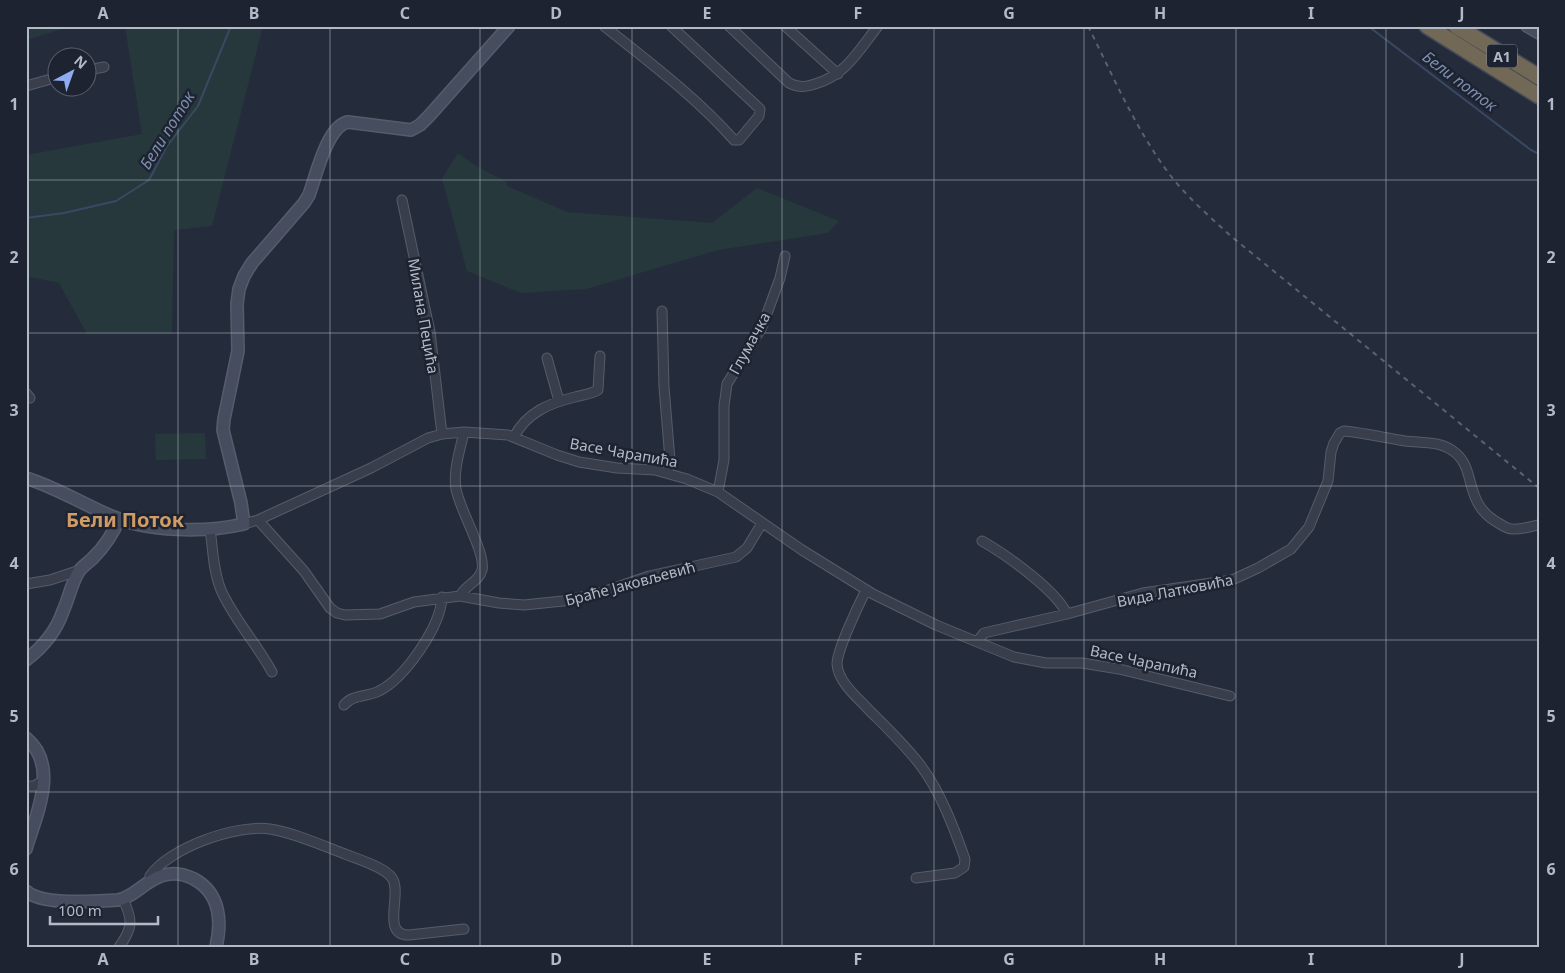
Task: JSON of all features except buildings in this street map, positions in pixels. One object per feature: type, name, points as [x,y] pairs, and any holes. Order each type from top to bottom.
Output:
[{"type":"highway","name":"A1","points":[[1427,26],[1539,96]]},
{"type":"highway","name":"A1","points":[[1456,26],[1539,77]]},
{"type":"street","points":[[244,524],[241,504],[226,448],[223,424],[238,351],[237,304],[239,289],[244,276],[263,249],[304,203],[309,195],[331,136],[340,125],[348,122],[405,129],[416,128],[429,116],[509,26]]},
{"type":"street","points":[[604,26],[655,66],[737,141],[761,111],[671,26]]},
{"type":"street","points":[[729,26],[762,58],[800,88],[821,82],[838,74],[846,67],[878,26]]},
{"type":"street","points":[[785,26],[838,74]]},
{"type":"street","points":[[1527,26],[1539,34]]},
{"type":"street","points":[[98,68],[104,67]]},
{"type":"street","points":[[26,86],[48,80]]},
{"type":"street","name":"Милана Пецића","points":[[402,200],[430,332],[442,434]]},
{"type":"street","name":"Глумачка","points":[[718,492],[724,460],[724,406],[727,384],[762,327],[780,278],[785,256]]},
{"type":"street","points":[[662,312],[664,387],[670,460],[668,473]]},
{"type":"street","points":[[514,437],[522,425],[539,409],[598,390],[600,356]]},
{"type":"street","points":[[548,358],[560,401]]},
{"type":"street","name":"Вида Латковића","points":[[976,642],[984,633],[1067,614],[1143,593],[1232,580],[1258,568],[1291,549],[1307,531],[1315,516],[1328,481],[1331,452],[1334,443],[1340,433],[1344,431],[1445,446],[1457,454],[1465,465],[1475,499],[1485,514],[1509,529],[1539,525]]},
{"type":"street","points":[[460,596],[479,576],[483,562],[463,512],[455,480],[464,432]]},
{"type":"street","name":"Васе Чарапића","points":[[26,478],[131,523],[160,527],[224,529],[258,520],[371,468],[421,441],[442,434],[464,432],[503,434],[579,462],[617,468],[655,470],[687,479],[718,492],[762,523],[866,590],[908,612],[1014,657],[1046,663],[1082,664],[1118,669],[1230,696]]},
{"type":"street","points":[[26,660],[42,647],[54,630],[80,570],[106,544],[119,519]]},
{"type":"street","name":"Браће Јаковљевић","points":[[258,520],[304,571],[326,604],[338,613],[358,615],[380,614],[414,602],[442,597],[460,596],[499,603],[524,605],[563,602],[585,597],[624,586],[649,576],[736,557],[747,548],[762,523]]},
{"type":"street","points":[[210,529],[216,571],[221,590],[272,672]]},
{"type":"street","points":[[982,542],[1002,553],[1051,592],[1067,614]]},
{"type":"street","points":[[26,584],[50,580],[80,570]]},
{"type":"street","points":[[50,580],[62,582],[71,587]]},
{"type":"street","points":[[866,590],[842,645],[837,662],[838,669],[848,688],[903,744],[921,766],[950,821],[964,859],[964,867],[958,872],[916,878]]},
{"type":"street","points":[[344,705],[354,698],[378,691],[391,684],[404,670],[428,638],[439,612],[442,597]]},
{"type":"street","points":[[26,738],[38,753],[44,780],[26,849]]},
{"type":"street","points":[[26,786],[34,786],[44,780]]},
{"type":"street","points":[[151,881],[150,876],[162,862],[196,843],[221,835],[262,828],[272,829],[291,834],[367,863],[389,874],[395,886],[395,926],[397,933],[409,936],[464,929]]},
{"type":"street","points":[[26,892],[36,898],[53,901],[123,899],[162,876],[179,874],[190,877],[200,882],[208,890],[217,906],[219,918],[216,947]]},
{"type":"street","points":[[119,947],[127,937],[130,928],[130,914],[123,899]]},
{"type":"shaded area","points":[[26,26],[72,26],[26,40]]},
{"type":"shaded area","points":[[125,26],[263,26],[212,226],[174,230],[172,334],[87,334],[59,283],[26,276],[26,155],[142,134]]},
{"type":"shaded area","points":[[458,153],[476,166],[507,182],[507,186],[567,212],[712,223],[757,188],[839,221],[828,233],[718,250],[586,289],[521,293],[467,271],[442,178]]},
{"type":"shaded area","points":[[205,433],[206,459],[156,460],[155,434]]},
{"type":"waterway","name":"Бели поток","points":[[26,218],[64,213],[116,201],[149,180],[167,146],[198,106],[231,26]]},
{"type":"waterway","name":"Бели поток","points":[[1368,26],[1531,150],[1539,154]]},
{"type":"railway","points":[[1088,26],[1146,140],[1170,175],[1192,200],[1232,237],[1539,488]]},
{"type":"district","name":"Бели Поток","points":[[125,519]]}]
